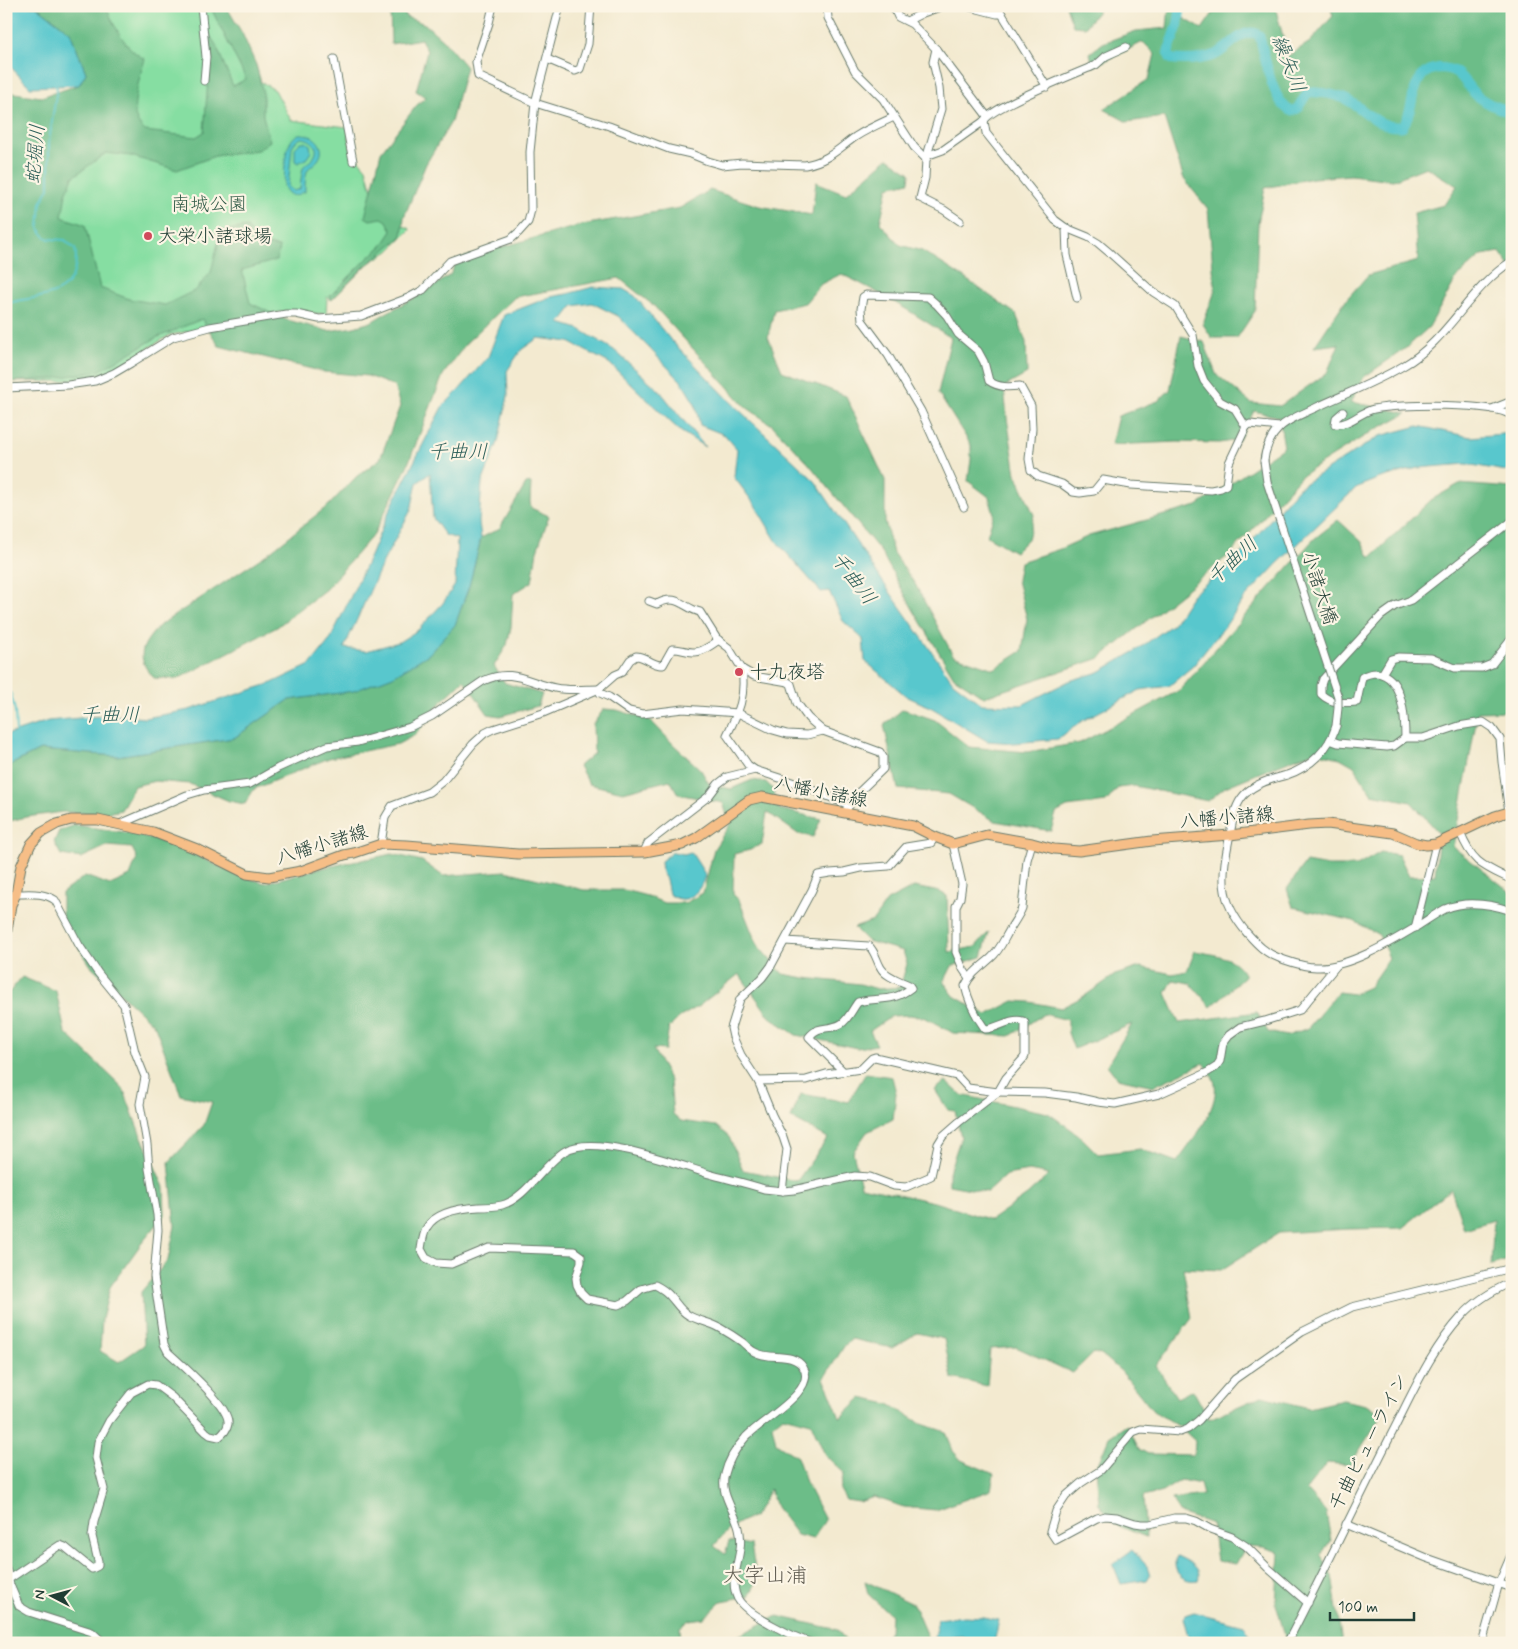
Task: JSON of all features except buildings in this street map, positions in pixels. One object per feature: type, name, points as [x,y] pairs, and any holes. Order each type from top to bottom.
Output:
[{"type":"main road","name":"八幡小諸線","points":[[7,932],[9,905],[16,894],[21,866],[32,844],[41,833],[57,824],[71,820],[98,820],[153,832],[176,840],[247,874],[269,877],[301,871],[381,844],[518,854],[644,852],[682,845],[696,838],[749,800],[762,797],[847,809],[913,826],[953,844],[987,835],[1054,849],[1079,851],[1152,841],[1230,835],[1328,824],[1373,829],[1393,833],[1416,843],[1436,844]]},
{"type":"main road","points":[[1436,844],[1495,816],[1511,811]]},
{"type":"street","points":[[201,6],[206,57],[204,81]]},
{"type":"street","points":[[493,6],[476,62],[478,76],[535,103],[722,165],[742,163],[805,165],[813,163],[834,154],[856,136],[894,117]]},
{"type":"street","points":[[6,388],[68,385],[95,380],[114,373],[173,336],[210,327],[275,315],[296,314],[319,319],[361,316],[408,298],[423,290],[450,261],[511,239],[528,222],[532,202],[530,152],[535,103],[560,6]]},
{"type":"street","points":[[547,58],[575,71],[580,69],[588,44],[591,6]]},
{"type":"street","points":[[827,6],[828,18],[855,71],[884,99],[914,147],[926,159]]},
{"type":"street","points":[[893,6],[898,17],[912,24],[936,49],[985,118],[986,133],[1055,220],[1066,228],[1098,243],[1153,292],[1175,306],[1193,335],[1198,366],[1204,381],[1220,401],[1235,409],[1246,427]]},
{"type":"street","points":[[907,21],[944,6]]},
{"type":"street","points":[[966,6],[1002,14]]},
{"type":"street","points":[[997,6],[1046,87]]},
{"type":"street","points":[[926,159],[929,155],[943,150],[1004,106],[1096,66],[1106,56],[1126,48]]},
{"type":"street","points":[[936,49],[933,62],[939,88],[941,109],[926,159],[925,178],[920,198],[944,210],[960,221]]},
{"type":"street","points":[[334,59],[353,161]]},
{"type":"street","points":[[1066,228],[1067,254],[1077,298]]},
{"type":"street","points":[[964,507],[921,411],[888,355],[862,320],[862,303],[863,297],[866,295],[928,298],[948,316],[958,334],[978,351],[984,362],[989,381],[994,385],[1004,387],[1020,386],[1031,406],[1032,429],[1029,459],[1031,470],[1038,476],[1062,484],[1073,492],[1080,494],[1094,491],[1103,480],[1132,485],[1211,490],[1226,485],[1229,463],[1246,427],[1250,424],[1280,427],[1296,417],[1392,372],[1417,358],[1442,335],[1474,294],[1512,261]]},
{"type":"street","points":[[1491,410],[1512,400]]},
{"type":"street","points":[[1343,412],[1336,418],[1335,424],[1346,422],[1371,409],[1425,405],[1472,407],[1507,412],[1512,416]]},
{"type":"street","name":"小諸大橋","points":[[1280,427],[1268,446],[1264,461],[1267,482],[1338,697],[1336,726],[1330,740]]},
{"type":"street","points":[[1405,738],[1405,718],[1396,685],[1382,674],[1374,673],[1362,677],[1357,702],[1331,701],[1321,694],[1323,679],[1381,616],[1395,606],[1411,600],[1512,521]]},
{"type":"street","points":[[649,601],[657,604],[665,600],[678,602],[686,605],[691,610],[700,612],[719,640],[729,648],[742,669],[754,676],[788,682],[791,684],[797,703],[808,718],[823,730],[880,752],[883,757],[881,773],[857,794],[847,809],[798,784],[755,770],[748,765],[727,735],[738,713],[743,696],[742,669]]},
{"type":"street","points":[[1382,674],[1391,659],[1398,657],[1431,658],[1455,668],[1482,668],[1492,664],[1512,638]]},
{"type":"street","points":[[381,844],[386,818],[392,806],[429,792],[438,785],[479,737],[493,729],[543,713],[598,689],[615,675],[622,672],[630,660],[636,656],[640,656],[657,665],[663,665],[672,648],[693,652],[701,651],[719,640]]},
{"type":"street","points":[[120,824],[187,795],[204,790],[250,784],[278,768],[327,746],[358,742],[410,727],[432,716],[491,677],[518,677],[557,689],[598,689]]},
{"type":"street","points":[[598,689],[600,693],[629,711],[642,714],[683,709],[738,713],[773,730],[787,734],[807,735],[823,730]]},
{"type":"street","points":[[1511,811],[1500,739],[1492,728],[1483,722],[1472,723],[1423,738],[1405,738],[1394,746],[1387,747],[1338,743],[1330,740],[1322,752],[1309,764],[1294,772],[1265,781],[1244,795],[1235,812],[1230,835],[1224,870],[1224,890],[1235,917],[1257,945],[1270,955],[1297,964],[1316,967],[1337,965],[1368,952],[1415,928],[1446,909],[1474,903],[1498,906],[1512,911]]},
{"type":"street","points":[[644,852],[648,843],[709,796],[718,784],[727,777],[755,770]]},
{"type":"street","points":[[1460,832],[1468,852],[1475,859],[1489,869],[1512,880]]},
{"type":"street","points":[[782,1191],[787,1149],[784,1137],[772,1115],[758,1081],[741,1055],[730,1028],[740,999],[762,978],[771,966],[818,875],[861,868],[889,866],[906,847],[931,843],[935,837]]},
{"type":"street","points":[[812,1643],[762,1619],[740,1602],[734,1592],[741,1535],[724,1488],[724,1475],[734,1453],[758,1425],[792,1400],[801,1389],[806,1376],[804,1367],[798,1361],[790,1358],[757,1353],[718,1327],[688,1315],[680,1309],[667,1293],[655,1284],[641,1289],[627,1302],[618,1305],[587,1299],[577,1285],[576,1278],[581,1256],[574,1251],[489,1248],[451,1264],[436,1263],[426,1258],[421,1249],[427,1228],[433,1220],[445,1214],[464,1209],[493,1207],[508,1203],[531,1184],[563,1152],[572,1148],[590,1146],[622,1148],[764,1189],[782,1191],[855,1176],[870,1177],[894,1186],[906,1188],[931,1176],[938,1144],[943,1136],[998,1092],[1006,1078],[1024,1056],[1025,1023],[1020,1019],[985,1029],[969,1003],[965,986],[969,978],[1002,946],[1020,915],[1027,860],[1032,843]]},
{"type":"street","points":[[953,844],[962,884],[960,898],[956,906],[956,952],[969,978]]},
{"type":"street","points":[[1415,928],[1436,844]]},
{"type":"street","points":[[8,1579],[60,1546],[65,1547],[92,1569],[94,1570],[98,1566],[92,1536],[94,1522],[104,1489],[96,1458],[98,1442],[109,1421],[131,1393],[148,1384],[156,1385],[172,1396],[210,1435],[219,1437],[226,1431],[229,1422],[226,1414],[207,1389],[168,1352],[164,1344],[154,1277],[158,1230],[157,1215],[140,1104],[145,1077],[136,1052],[124,1005],[98,973],[79,945],[55,900],[48,895],[16,894]]},
{"type":"street","points":[[785,941],[869,946],[885,974],[910,985],[910,988],[903,994],[888,999],[858,1002],[840,1025],[814,1031],[809,1038],[843,1071]]},
{"type":"street","points":[[758,1081],[806,1080],[826,1074],[861,1069],[872,1058],[882,1057],[957,1076],[968,1088],[998,1092],[1076,1096],[1114,1104],[1159,1094],[1216,1067],[1220,1061],[1223,1043],[1229,1035],[1240,1027],[1300,1010],[1337,965]]},
{"type":"street","points":[[1308,1602],[1268,1568],[1246,1546],[1186,1518],[1174,1518],[1142,1524],[1117,1517],[1105,1516],[1097,1518],[1056,1540],[1050,1531],[1056,1511],[1066,1496],[1081,1483],[1102,1470],[1132,1432],[1141,1429],[1180,1432],[1188,1429],[1199,1420],[1235,1379],[1302,1332],[1352,1307],[1512,1268]]},
{"type":"street","name":"千曲ビューライン","points":[[1286,1643],[1437,1348],[1463,1314],[1474,1304],[1512,1282]]},
{"type":"street","points":[[1346,1524],[1427,1558],[1512,1588]]},
{"type":"street","points":[[1482,1643],[1499,1583],[1512,1553]]},
{"type":"street","points":[[6,1568],[8,1579],[19,1606],[29,1612],[92,1632],[104,1643]]},
{"type":"green space","points":[[36,6],[106,6],[116,29],[126,43],[145,59],[137,89],[135,113],[137,120],[145,131],[196,137],[204,132],[210,54],[205,28],[216,45],[233,86],[246,79],[210,6],[226,6],[242,33],[256,65],[263,93],[263,116],[270,141],[258,150],[215,156],[177,170],[131,156],[106,153],[73,177],[66,194],[62,217],[85,225],[100,288],[129,299],[165,305],[196,290],[211,272],[221,231],[247,227],[258,243],[279,247],[277,260],[242,270],[250,303],[284,319],[328,331],[354,327],[371,322],[424,293],[450,275],[458,259],[582,225],[680,208],[710,190],[759,206],[812,215],[816,182],[846,194],[888,158],[910,173],[909,182],[888,187],[880,223],[900,245],[922,251],[1016,314],[1026,342],[1027,374],[1004,387],[1016,474],[1034,515],[1028,539],[1015,552],[987,536],[994,514],[989,497],[968,481],[971,445],[938,393],[951,338],[870,288],[841,274],[821,284],[805,303],[774,310],[768,337],[782,371],[846,396],[885,480],[885,521],[893,553],[915,584],[953,655],[994,669],[1022,651],[1027,619],[1017,580],[1020,562],[1060,549],[1089,536],[1197,506],[1284,447],[1279,417],[1254,411],[1239,440],[1219,443],[1177,442],[1111,445],[1118,416],[1158,401],[1170,390],[1181,336],[1204,342],[1216,374],[1251,403],[1280,406],[1327,373],[1339,344],[1314,347],[1345,301],[1368,275],[1418,261],[1414,213],[1444,205],[1457,186],[1426,167],[1393,180],[1351,175],[1313,178],[1265,188],[1258,223],[1255,311],[1237,338],[1212,338],[1203,324],[1215,291],[1208,209],[1184,179],[1164,117],[1127,122],[1104,109],[1149,79],[1155,54],[1143,42],[1093,67],[1090,53],[1103,43],[1136,31],[1167,28],[1169,6],[1181,6],[1180,16],[1202,29],[1218,6],[1275,6],[1288,56],[1310,42],[1333,16],[1330,6],[1512,6],[1512,274],[1500,252],[1482,255],[1457,277],[1429,327],[1406,348],[1364,377],[1351,402],[1407,413],[1371,432],[1301,476],[1229,555],[1100,658],[984,697],[954,677],[881,552],[809,464],[772,425],[746,407],[654,306],[619,278],[515,297],[467,342],[443,375],[406,469],[374,534],[326,589],[277,627],[195,670],[177,679],[154,678],[142,657],[145,644],[160,625],[267,554],[329,505],[356,477],[380,459],[400,406],[394,386],[368,376],[324,372],[219,346],[202,319],[156,338],[99,371],[51,379],[6,382],[6,94],[8,92],[41,97],[79,85],[86,73],[70,32]]},
{"type":"green space","name":"南城公園","points":[[52,6],[210,6],[218,19],[256,65],[261,82],[275,90],[291,120],[347,127],[351,151],[366,168],[376,206],[398,224],[410,230],[389,251],[369,263],[332,300],[327,297],[326,314],[285,311],[170,335],[112,370],[92,377],[61,381],[6,382],[66,246],[51,169],[110,141],[90,43]]},
{"type":"green space","points":[[390,6],[402,6],[406,17],[425,24],[444,41],[466,67],[451,122],[426,164],[404,217],[402,236],[362,269],[332,300],[330,296],[382,246],[392,231],[387,221],[382,218],[370,220],[365,217],[381,152],[416,106],[426,97],[416,91],[427,51],[421,39],[391,44]]},
{"type":"green space","points":[[1066,6],[1102,6],[1085,27],[1073,26]]},
{"type":"green space","points":[[531,483],[531,508],[549,516],[537,551],[532,582],[513,594],[511,627],[507,645],[494,666],[505,683],[542,694],[538,706],[500,716],[488,714],[464,680],[442,701],[415,735],[398,744],[329,758],[254,789],[245,804],[229,801],[190,784],[155,781],[134,786],[121,810],[102,814],[63,812],[6,822],[6,767],[40,750],[117,756],[234,738],[289,700],[354,691],[393,676],[429,654],[455,624],[469,586],[481,538],[500,528],[526,484]]},
{"type":"green space","points":[[1459,484],[1512,488],[1512,711],[1478,712],[1453,847],[1512,893],[1512,1259],[1491,1265],[1494,1220],[1464,1229],[1451,1189],[1402,1228],[1279,1233],[1221,1270],[1183,1268],[1192,1318],[1156,1366],[1177,1398],[1193,1390],[1209,1419],[1262,1396],[1309,1408],[1343,1400],[1366,1405],[1382,1415],[1350,1465],[1327,1463],[1306,1490],[1326,1512],[1331,1541],[1321,1555],[1332,1576],[1342,1643],[1287,1643],[1276,1604],[1279,1552],[1263,1547],[1246,1546],[1236,1564],[1217,1561],[1212,1524],[1179,1513],[1172,1499],[1203,1495],[1200,1484],[1181,1480],[1162,1492],[1143,1497],[1146,1537],[1114,1524],[1099,1504],[1096,1469],[1109,1437],[1127,1425],[1139,1449],[1148,1454],[1194,1455],[1195,1441],[1180,1427],[1153,1411],[1121,1371],[1101,1355],[1093,1353],[1073,1373],[1016,1347],[990,1349],[987,1386],[952,1378],[944,1339],[917,1333],[892,1348],[852,1339],[845,1345],[824,1378],[840,1418],[861,1398],[889,1404],[922,1424],[946,1432],[953,1451],[961,1460],[994,1474],[991,1490],[936,1510],[904,1507],[874,1497],[859,1502],[846,1500],[840,1490],[844,1473],[825,1455],[811,1423],[783,1416],[772,1425],[776,1443],[797,1457],[807,1485],[825,1520],[813,1539],[797,1535],[776,1507],[770,1489],[754,1517],[742,1521],[731,1528],[714,1546],[725,1554],[729,1541],[751,1545],[757,1581],[749,1596],[722,1601],[704,1618],[689,1620],[680,1627],[681,1643],[6,1643],[6,996],[22,977],[56,991],[65,1032],[123,1088],[139,1131],[164,1187],[165,1215],[110,1287],[102,1319],[100,1351],[119,1362],[144,1345],[141,1292],[168,1260],[175,1226],[169,1162],[204,1125],[212,1102],[181,1095],[155,1026],[91,966],[62,922],[62,893],[85,876],[110,885],[130,876],[137,858],[132,848],[107,846],[81,858],[61,855],[54,842],[59,831],[75,825],[130,833],[154,839],[189,852],[237,875],[265,883],[317,869],[392,854],[422,861],[443,876],[505,871],[584,890],[624,890],[664,903],[685,903],[703,893],[714,849],[730,824],[723,803],[678,794],[670,780],[623,792],[589,784],[579,766],[594,753],[593,724],[604,709],[617,710],[650,720],[701,770],[709,784],[731,789],[752,780],[766,782],[772,788],[779,809],[821,819],[813,837],[798,834],[767,812],[762,844],[750,850],[734,854],[733,894],[739,900],[757,945],[783,974],[860,984],[878,989],[900,987],[907,964],[903,951],[867,941],[854,928],[873,921],[887,901],[914,887],[940,892],[947,896],[949,952],[975,947],[989,932],[982,957],[952,966],[944,982],[954,996],[987,1015],[1014,1001],[1061,1008],[1086,995],[1115,975],[1140,967],[1172,974],[1187,971],[1195,951],[1217,955],[1230,960],[1241,969],[1245,976],[1211,1007],[1190,983],[1173,980],[1166,993],[1179,1023],[1257,1012],[1268,1032],[1287,1036],[1308,1028],[1338,992],[1353,994],[1369,987],[1389,958],[1379,935],[1354,921],[1293,907],[1287,889],[1306,862],[1328,866],[1357,866],[1381,852],[1399,855],[1409,876],[1435,875],[1439,833],[1411,802],[1372,794],[1354,766],[1340,758],[1315,752],[1225,787],[1208,801],[1134,786],[1118,788],[1106,802],[1067,807],[1056,813],[1051,831],[995,821],[949,794],[898,789],[884,725],[903,709],[935,720],[969,747],[1027,752],[1080,743],[1180,690],[1314,539],[1338,520],[1362,542],[1370,558],[1431,500]],"holes":[[[739,974],[770,1017],[796,1035],[857,1048],[877,1045],[870,1031],[892,1016],[910,1015],[926,1018],[953,1033],[1010,1036],[1044,1014],[1068,1020],[1068,1033],[1074,1049],[1132,1024],[1107,1065],[1117,1078],[1154,1086],[1204,1063],[1215,1084],[1215,1094],[1213,1104],[1203,1125],[1177,1162],[1140,1149],[1098,1154],[1079,1135],[1048,1113],[961,1095],[946,1081],[935,1090],[948,1110],[955,1111],[961,1137],[949,1172],[949,1185],[987,1192],[1006,1175],[1029,1171],[1049,1175],[1027,1195],[991,1220],[934,1202],[861,1186],[853,1152],[867,1132],[893,1119],[896,1093],[892,1077],[866,1073],[848,1102],[801,1094],[791,1118],[828,1138],[797,1181],[743,1170],[729,1137],[716,1126],[681,1121],[673,1114],[670,1081],[653,1049],[665,1050],[669,1028],[680,1017],[699,1006]]]},
{"type":"green space","points":[[865,1581],[913,1604],[930,1643],[883,1643],[890,1631],[891,1615],[868,1594]]},
{"type":"green space","points":[[777,1616],[838,1630],[847,1643],[714,1643],[736,1637]]},
{"type":"water","points":[[6,6],[36,6],[70,32],[86,73],[79,85],[30,87],[6,62]]},
{"type":"water","points":[[299,134],[304,134],[314,138],[320,145],[321,155],[307,171],[305,192],[294,196],[289,194],[284,186],[287,150],[294,138]],"holes":[[[304,138],[314,143],[316,153],[313,159],[303,168],[300,189],[294,191],[288,187],[292,147],[295,142]]]},
{"type":"water","points":[[301,142],[306,142],[310,145],[311,152],[306,159],[298,163],[295,161],[295,148]]},
{"type":"water","name":"千曲川","points":[[593,287],[623,289],[635,296],[669,338],[737,408],[815,481],[953,682],[982,704],[1022,705],[1069,681],[1099,672],[1134,652],[1173,624],[1192,595],[1238,557],[1299,487],[1380,436],[1418,426],[1471,437],[1512,433],[1512,472],[1466,464],[1418,468],[1380,478],[1357,487],[1277,564],[1244,599],[1193,666],[1169,686],[1140,690],[1082,721],[1058,739],[1014,743],[987,741],[932,708],[906,696],[865,661],[863,639],[843,621],[829,591],[821,592],[777,542],[755,505],[734,477],[737,449],[725,435],[700,425],[695,404],[681,381],[618,316],[592,303],[573,306],[560,323],[579,329],[614,350],[659,390],[705,447],[680,431],[609,363],[569,342],[538,338],[521,350],[507,371],[508,396],[498,442],[482,483],[479,522],[481,538],[469,586],[455,625],[429,654],[393,676],[354,691],[289,700],[234,738],[117,756],[40,750],[6,767],[6,735],[48,721],[112,715],[145,718],[189,710],[272,683],[310,665],[330,640],[371,554],[389,511],[442,407],[488,357],[504,315],[550,297]],"holes":[[[430,473],[433,518],[445,535],[457,539],[455,585],[443,603],[418,630],[399,642],[366,651],[344,648],[383,562],[411,510],[417,483]]]},
{"type":"water","points":[[673,852],[684,854],[691,852],[705,874],[703,882],[694,895],[685,899],[669,894],[666,879],[662,873],[661,861]]},
{"type":"water","points":[[1132,1550],[1147,1566],[1150,1575],[1147,1580],[1121,1584],[1113,1564]]},
{"type":"water","points":[[1177,1556],[1196,1568],[1199,1575],[1198,1580],[1187,1580],[1179,1575],[1175,1566]]},
{"type":"water","points":[[1194,1612],[1244,1625],[1255,1643],[1190,1643],[1183,1618],[1185,1615]]},
{"type":"water","points":[[964,1616],[999,1620],[994,1643],[974,1643],[962,1636],[934,1638],[938,1619]]},
{"type":"waterway","name":"繰矢川","points":[[1181,6],[1178,25],[1168,53],[1171,59],[1193,60],[1210,57],[1220,52],[1242,35],[1248,33],[1259,35],[1266,65],[1278,98],[1291,111],[1297,109],[1308,92],[1323,93],[1347,100],[1387,125],[1403,126],[1409,114],[1418,82],[1425,73],[1439,68],[1457,73],[1481,99],[1512,113]]},
{"type":"waterway","name":"蛇堀川","points":[[6,304],[54,293],[69,282],[75,269],[75,249],[65,240],[49,239],[44,236],[39,228],[41,203],[49,188],[49,142],[57,88],[55,85]]},
{"type":"waterway","name":"蛇堀川","points":[[6,690],[11,694],[15,711],[16,732]]},
{"type":"place","name":"大栄小諸球場","points":[[148,236]]},
{"type":"place","name":"十九夜塔","points":[[739,672]]},
{"type":"district","name":"大字山浦","points":[[765,1576]]}]
